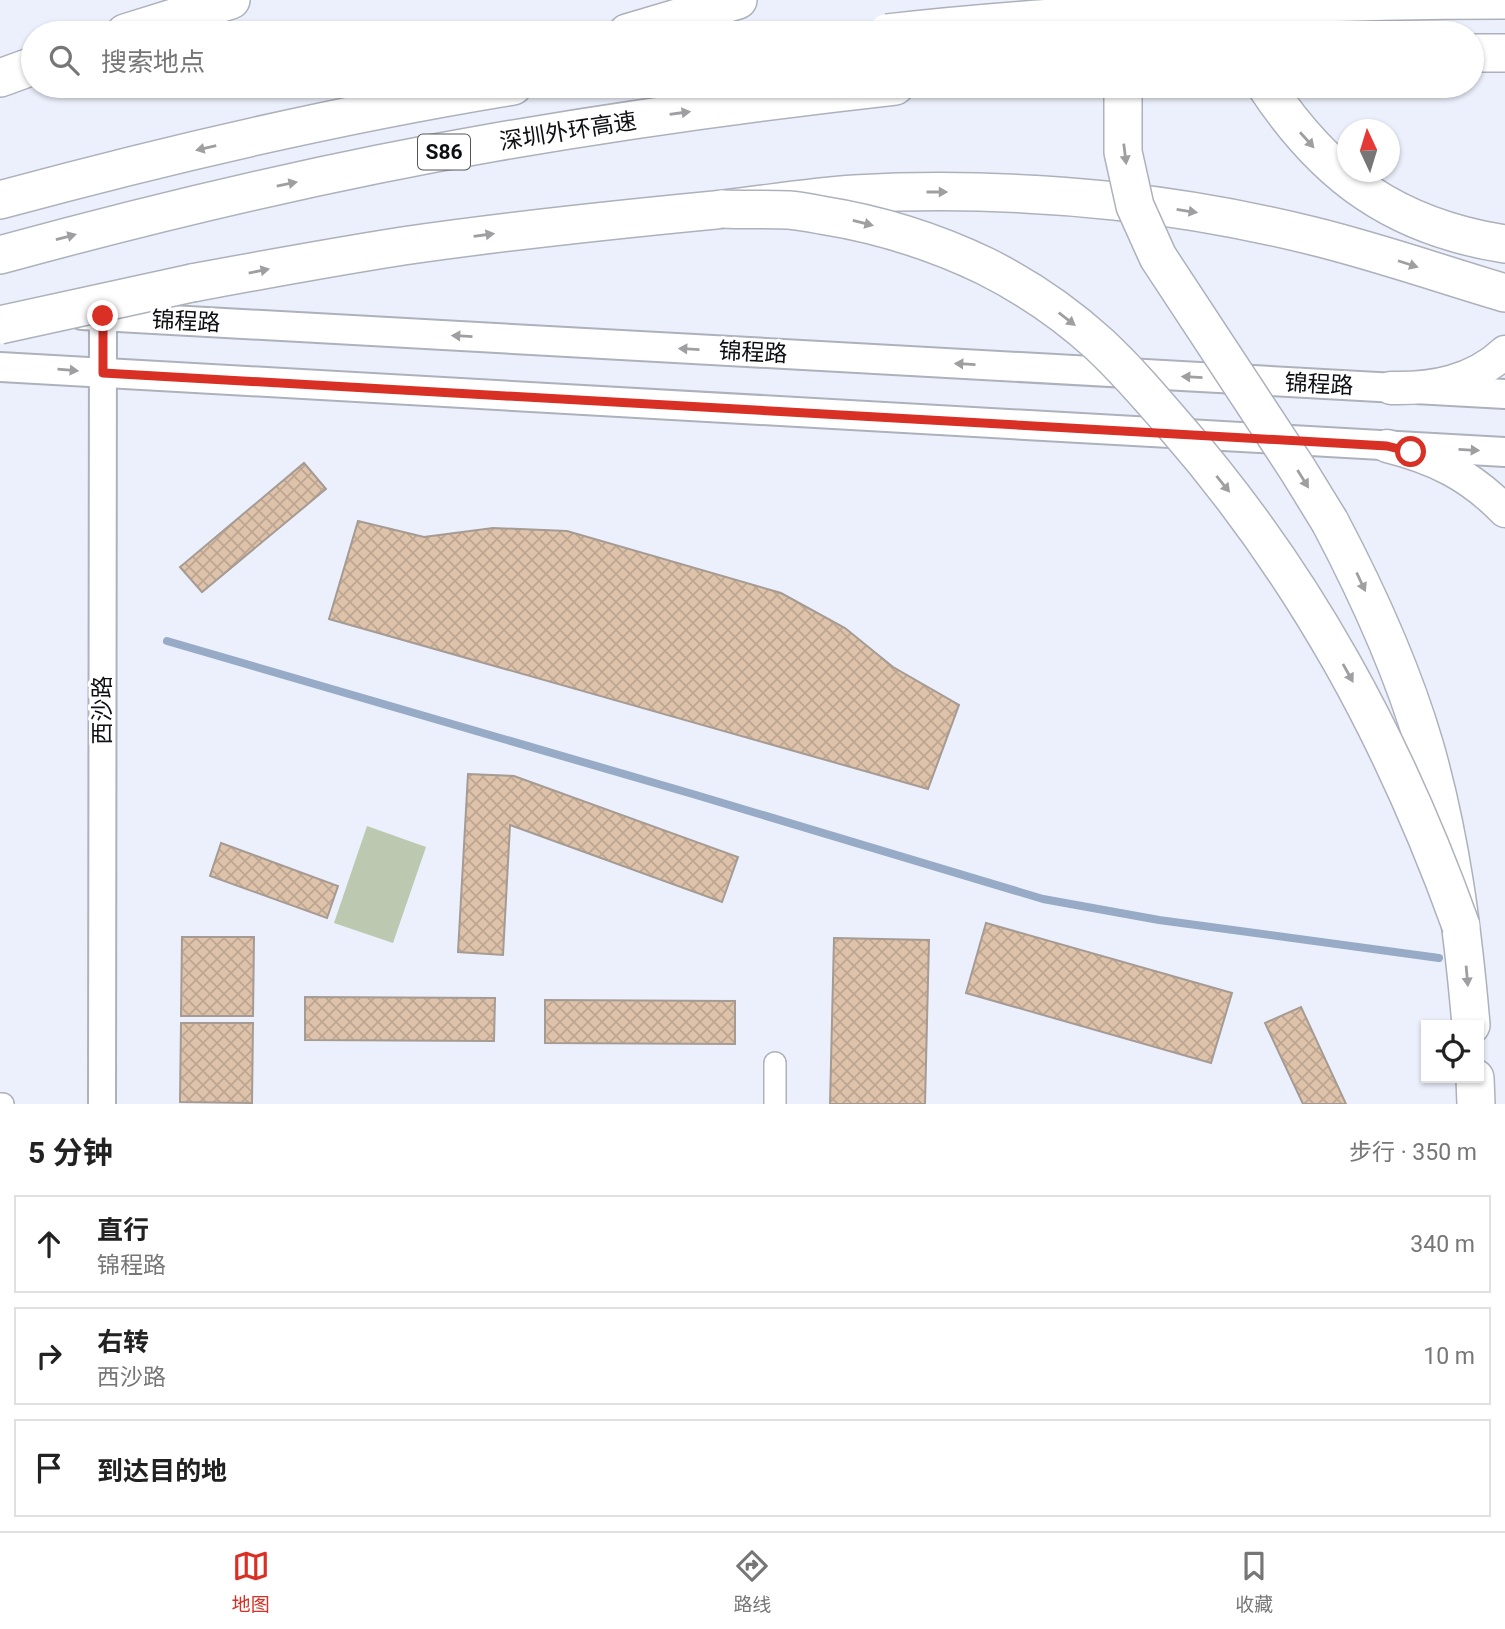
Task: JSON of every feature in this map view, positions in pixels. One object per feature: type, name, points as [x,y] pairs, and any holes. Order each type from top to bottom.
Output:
[{"type":"highway","points":[[164,21],[231,0]]},
{"type":"highway","points":[[667,21],[738,0]]},
{"type":"highway","points":[[1142,21],[1151,0]]},
{"type":"highway","points":[[1233,0],[1239,21]]},
{"type":"highway","points":[[1016,21],[1204,8],[1349,2],[1505,0]]},
{"type":"highway","points":[[1484,53],[1505,53]]},
{"type":"highway","points":[[0,79],[21,71]]},
{"type":"highway","points":[[343,118],[410,98]]},
{"type":"highway","name":"S86","points":[[0,200],[201,149],[449,98]]},
{"type":"highway","name":"深圳外环高速","points":[[0,255],[213,200],[341,173],[636,119],[787,98]]},
{"type":"highway","points":[[1123,98],[1123,152],[1135,206],[1158,257],[1298,470],[1329,522],[1384,631],[1406,689],[1431,770],[1452,866],[1470,1020]]},
{"type":"highway","points":[[1274,98],[1306,141],[1356,186],[1415,219],[1479,240],[1505,244]]},
{"type":"highway","points":[[0,326],[192,283],[403,246],[788,200],[920,192],[1026,194],[1118,201],[1184,210],[1314,236],[1505,293]]},
{"type":"highway","points":[[722,209],[790,210],[858,221],[923,240],[986,267],[1045,301],[1098,344],[1146,393],[1236,500],[1314,614],[1349,674],[1393,760],[1438,861],[1461,926]]},
{"type":"highway","points":[[1475,1083],[1476,1104]]},
{"type":"main road","name":"锦程路","points":[[0,311],[1505,394]]},
{"type":"main road","points":[[1391,388],[1414,389],[1460,380],[1505,352]]},
{"type":"main road","points":[[0,367],[1505,452]]},
{"type":"main road","points":[[1387,446],[1422,456],[1455,471],[1476,484],[1505,511]]},
{"type":"street","name":"西沙路","points":[[102,1104],[103,316]]},
{"type":"street","points":[[775,1063],[775,1104]]},
{"type":"green space","points":[[367,826],[426,847],[393,943],[334,923]]},
{"type":"building","points":[[304,463],[326,489],[202,592],[180,567]]},
{"type":"building","points":[[358,521],[424,537],[493,528],[567,531],[781,593],[845,628],[893,667],[959,705],[928,789],[329,619]]},
{"type":"building","points":[[468,774],[514,776],[738,857],[722,902],[510,825],[503,955],[458,952]]},
{"type":"building","points":[[221,843],[338,886],[327,918],[210,876]]},
{"type":"building","points":[[986,923],[1232,993],[1211,1063],[966,993]]},
{"type":"building","points":[[182,937],[254,937],[253,1016],[181,1016]]},
{"type":"building","points":[[834,938],[929,940],[925,1104],[830,1104]]},
{"type":"building","points":[[305,997],[495,998],[494,1041],[305,1040]]},
{"type":"building","points":[[545,1000],[735,1001],[735,1044],[545,1043]]},
{"type":"building","points":[[1301,1007],[1346,1104],[1303,1104],[1265,1023]]},
{"type":"building","points":[[181,1023],[253,1023],[252,1103],[180,1102]]},
{"type":"waterway","points":[[167,641],[1043,899],[1159,920],[1439,958]]},
{"type":"route","points":[[103,316],[103,373],[1387,446],[1411,452]]}]
